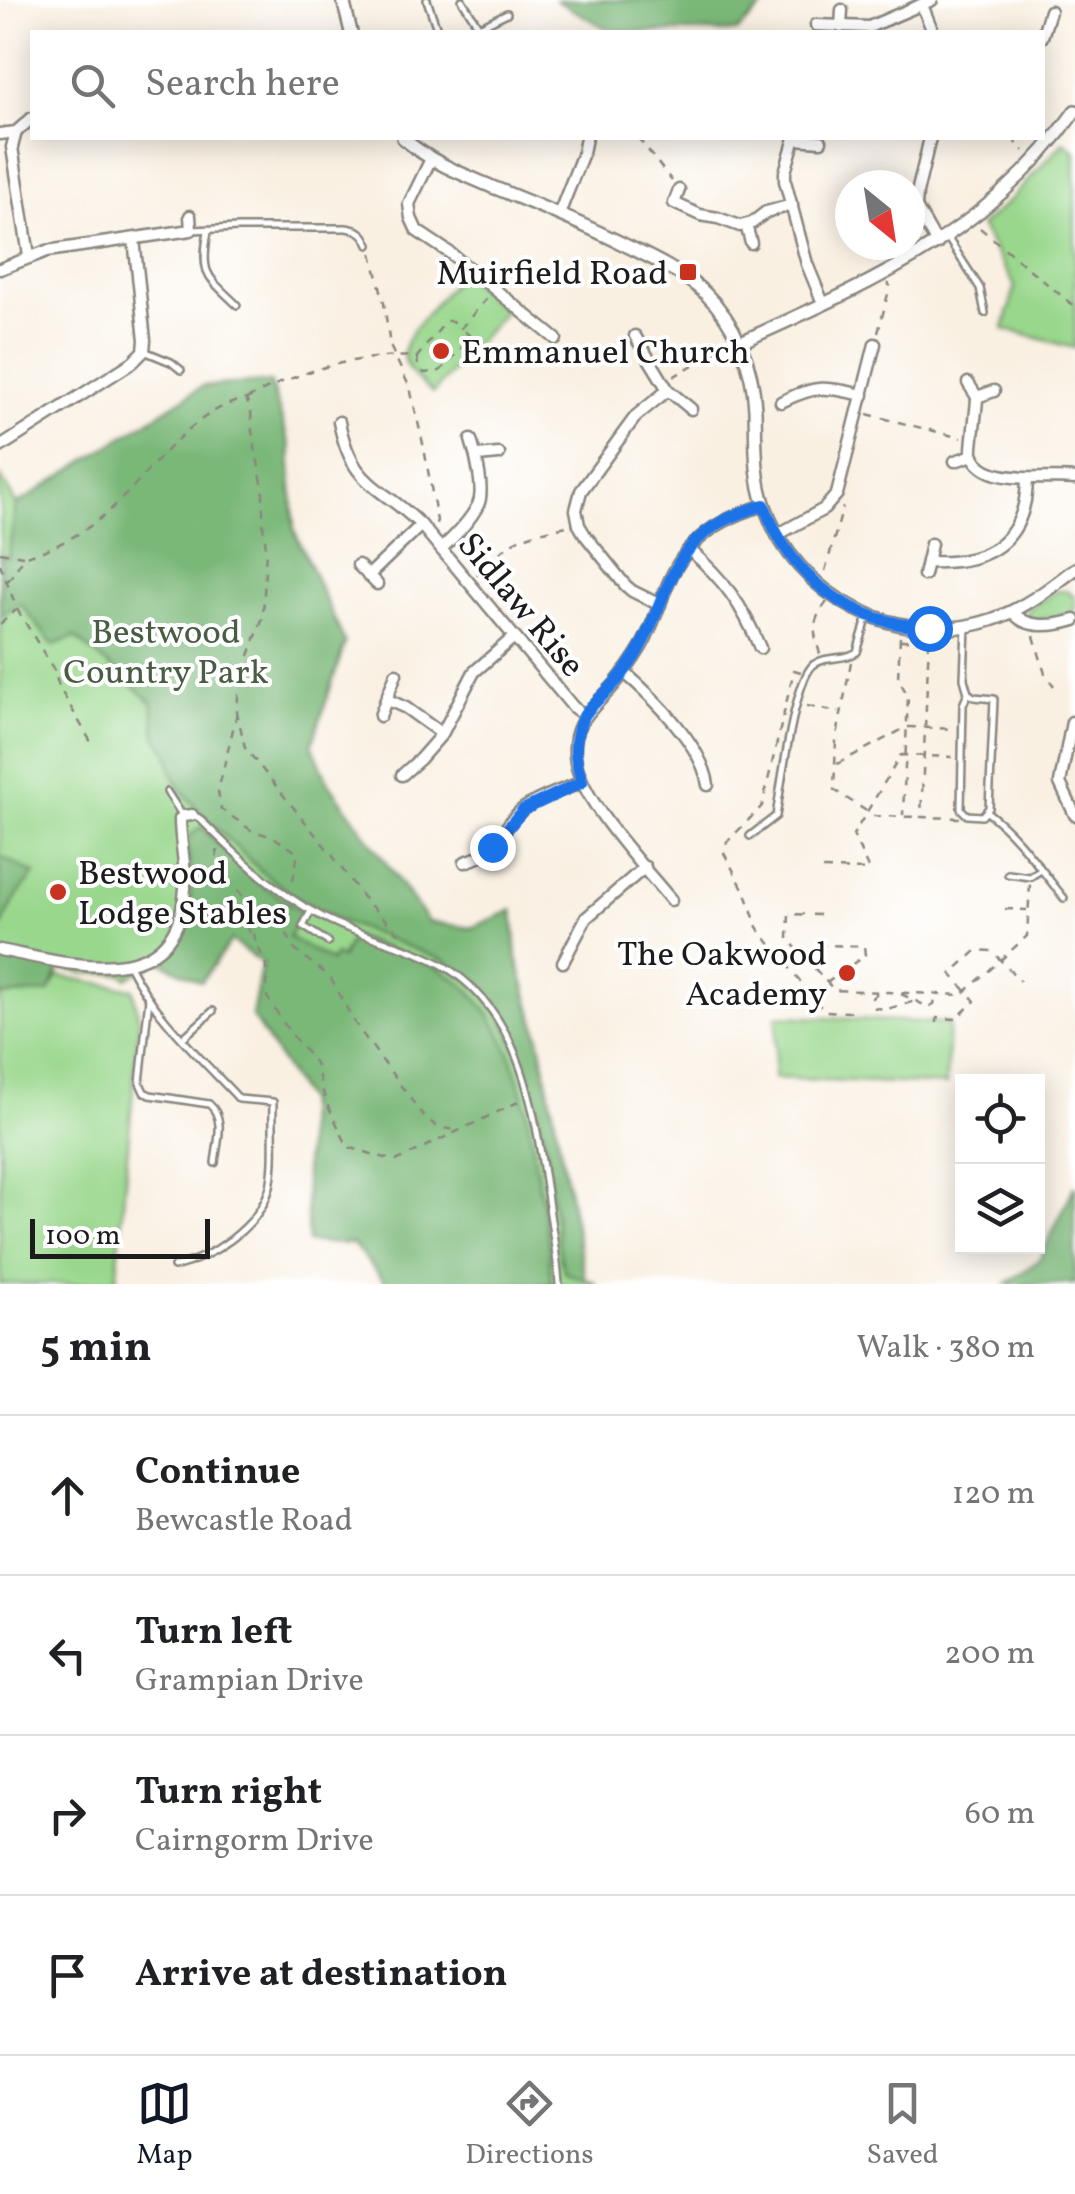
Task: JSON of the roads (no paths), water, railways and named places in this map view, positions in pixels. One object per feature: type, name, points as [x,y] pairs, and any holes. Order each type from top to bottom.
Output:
[{"type":"street","points":[[343,0],[350,30]]},
{"type":"street","points":[[816,25],[860,28],[927,2],[933,30]]},
{"type":"street","points":[[841,27],[842,10]]},
{"type":"street","points":[[1045,30],[1050,11]]},
{"type":"street","points":[[1045,34],[1059,36]]},
{"type":"street","points":[[738,340],[884,275],[942,240],[1013,183],[1075,111]]},
{"type":"street","points":[[29,256],[12,146],[16,132],[30,120]]},
{"type":"street","points":[[0,134],[16,132]]},
{"type":"street","points":[[406,140],[446,168],[653,258],[680,274],[715,304],[738,340],[753,391],[757,470],[764,505],[800,567],[832,596],[868,616],[929,635],[1013,612],[1072,576]]},
{"type":"street","points":[[558,214],[583,140]]},
{"type":"street","points":[[794,140],[785,172],[806,264],[823,304]]},
{"type":"street","points":[[812,140],[821,141]]},
{"type":"street","points":[[930,140],[915,200],[918,214],[942,240]]},
{"type":"street","points":[[431,159],[409,204],[413,225],[556,339]]},
{"type":"street","points":[[679,190],[674,203],[700,215],[746,225],[766,212],[792,205]]},
{"type":"street","points":[[0,269],[47,251],[191,230],[190,216]]},
{"type":"street","points":[[746,225],[752,243]]},
{"type":"street","points":[[0,447],[133,362],[144,351],[134,238]]},
{"type":"street","points":[[545,330],[554,319]]},
{"type":"street","points":[[635,336],[665,386],[691,409]]},
{"type":"street","points":[[643,349],[656,341]]},
{"type":"street","points":[[778,535],[830,504],[837,494],[863,394],[878,360],[876,344]]},
{"type":"street","points":[[787,380],[793,396]]},
{"type":"street","points":[[968,383],[977,397],[973,456],[993,472],[1010,478],[1074,475]]},
{"type":"street","points":[[660,605],[625,585],[579,525],[576,504],[581,491],[636,416],[665,386]]},
{"type":"street","points":[[780,402],[830,387],[863,394]]},
{"type":"street","points":[[977,397],[994,392]]},
{"type":"street","name":"Sidlaw Rise","points":[[339,422],[345,450],[361,476],[404,508],[424,529],[572,707],[584,715]]},
{"type":"street","points":[[342,436],[358,432]]},
{"type":"street","points":[[440,549],[479,503],[477,456],[471,440]]},
{"type":"street","points":[[477,456],[500,454]]},
{"type":"street","points":[[955,461],[973,456]]},
{"type":"street","points":[[927,562],[967,561],[997,547],[1020,520],[1027,499],[1027,479]]},
{"type":"street","points":[[670,900],[582,782],[575,754],[578,734],[584,715],[624,672],[647,635],[674,570],[689,549],[720,523],[764,505]]},
{"type":"street","name":"Sidlaw Rise","points":[[358,565],[372,580],[424,529]]},
{"type":"street","points":[[924,575],[931,544]]},
{"type":"street","points":[[689,549],[732,592],[760,648]]},
{"type":"street","points":[[1013,612],[1019,620],[1031,624],[1075,620]]},
{"type":"street","points":[[739,638],[754,632]]},
{"type":"street","points":[[402,774],[442,734],[474,672],[514,637]]},
{"type":"street","points":[[624,672],[678,727],[706,770],[708,785]]},
{"type":"street","points":[[380,716],[396,674]]},
{"type":"street","points":[[386,700],[406,708],[442,734]]},
{"type":"street","points":[[1072,722],[1060,783],[1075,815]]},
{"type":"street","points":[[1056,731],[1069,734]]},
{"type":"street","points":[[412,766],[423,777]]},
{"type":"street","points":[[706,770],[720,769]]},
{"type":"street","points":[[465,862],[498,842],[523,810],[582,782]]},
{"type":"street","points":[[0,950],[81,966],[129,965],[143,960],[170,936],[178,922],[185,887],[180,829],[187,815]]},
{"type":"street","points":[[479,857],[485,870]]},
{"type":"street","points":[[564,962],[586,918],[644,867]]},
{"type":"street","points":[[570,948],[586,955]]},
{"type":"lane","points":[[428,0],[437,30]]},
{"type":"lane","points":[[462,0],[478,27],[507,12]]},
{"type":"lane","points":[[191,230],[346,228],[358,230],[369,245]]},
{"type":"lane","points":[[208,230],[203,257],[209,278],[237,305]]},
{"type":"lane","points":[[942,240],[980,288],[985,313]]},
{"type":"lane","points":[[144,351],[181,370]]},
{"type":"lane","points":[[750,836],[776,816],[797,704],[807,674],[814,664],[852,656],[860,645],[868,616]]},
{"type":"lane","points":[[966,626],[964,678],[968,693],[964,705],[961,808],[967,815],[982,816],[990,808],[994,699],[968,693]]},
{"type":"lane","points":[[168,792],[187,815],[199,818],[262,879],[290,898],[343,927],[439,963],[474,988],[494,1013],[519,1064],[538,1127],[559,1284]]},
{"type":"lane","points":[[988,812],[1064,898]]},
{"type":"lane","points":[[1008,874],[1030,877],[1042,870]]},
{"type":"lane","points":[[312,911],[303,926],[328,942]]},
{"type":"lane","points":[[129,965],[140,987],[239,1099],[273,1102],[271,1180],[262,1206],[237,1234],[190,1264],[174,1268]]},
{"type":"lane","points":[[150,998],[140,1084],[150,1095],[209,1104],[216,1110],[220,1119],[214,1163]]},
{"type":"lane","points":[[183,1038],[213,1010]]},
{"type":"place","name":"Muirfield Road","points":[[688,272]]},
{"type":"place","name":"Emmanuel Church","points":[[441,351]]},
{"type":"place","name":"Bestwood Lodge Stables","points":[[58,892]]},
{"type":"place","name":"The Oakwood Academy","points":[[847,973]]},
{"type":"park label","name":"Bestwood Country Park","points":[[166,651]]}]
